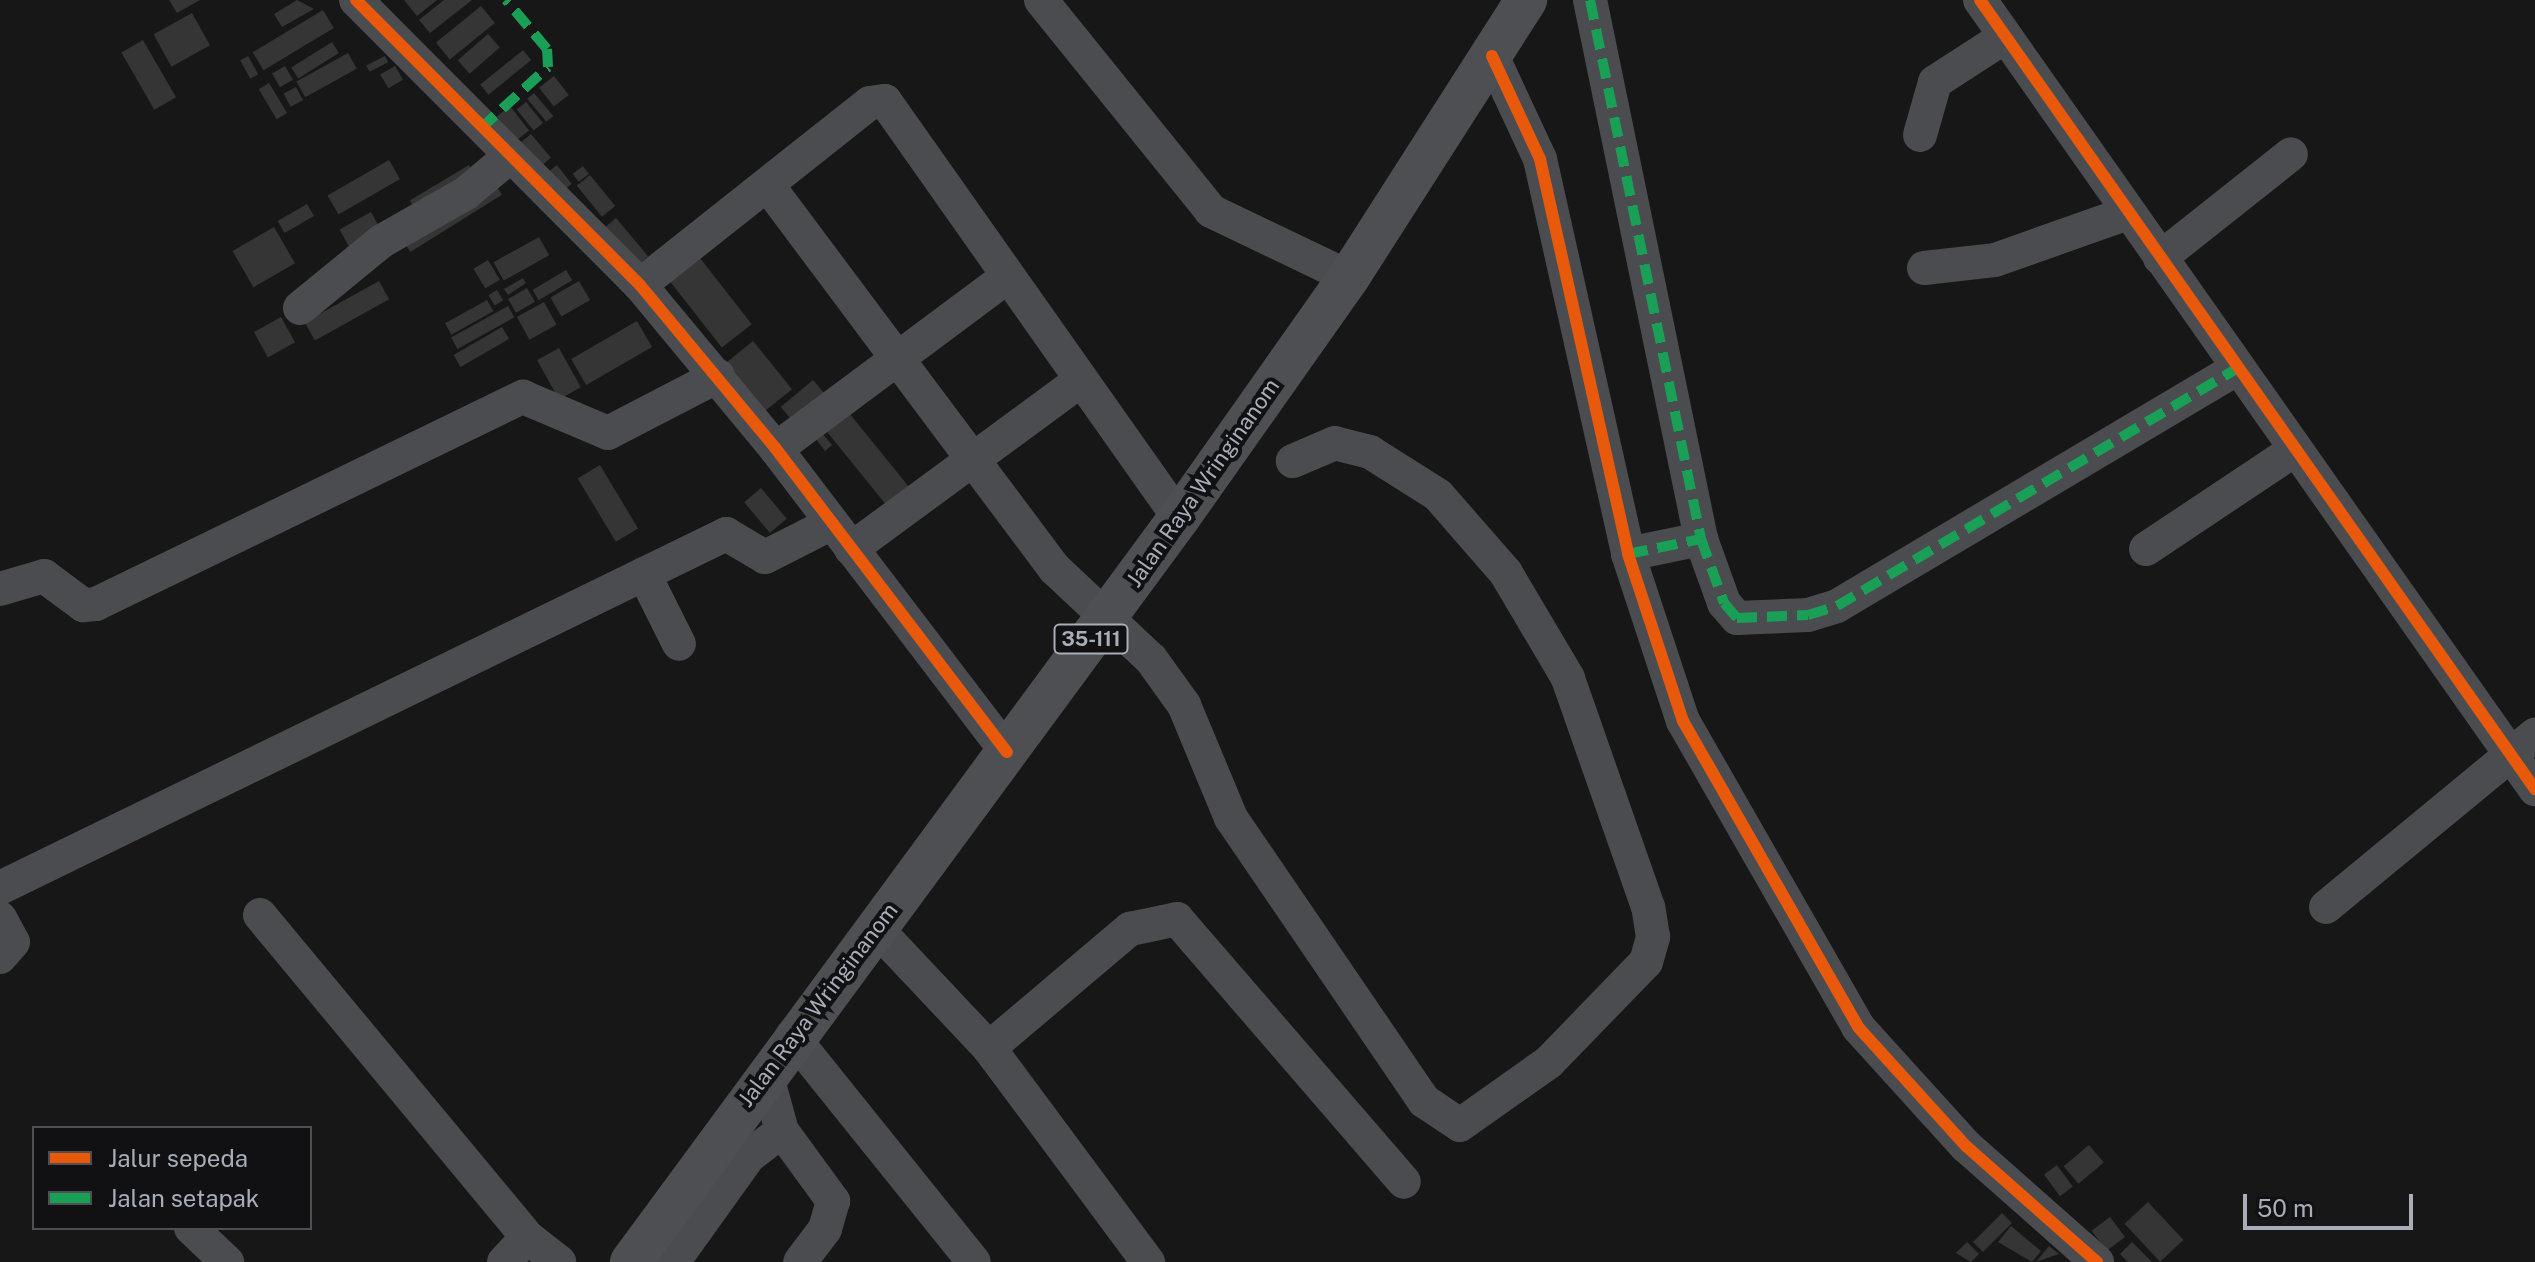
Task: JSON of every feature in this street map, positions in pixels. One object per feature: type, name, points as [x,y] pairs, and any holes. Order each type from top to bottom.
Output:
[{"type":"main road","name":"Jalan Raya Wringinanom","points":[[631,1262],[792,1036],[875,927],[984,726],[1320,262],[1492,56],[1526,0]]},
{"type":"street","points":[[356,0],[508,158],[640,285],[776,449],[984,726]]},
{"type":"street","points":[[1041,0],[1211,211],[1320,262]]},
{"type":"street","points":[[1590,0],[1701,539],[1724,603],[1737,618],[1823,612],[2235,370]]},
{"type":"street","points":[[1980,0],[2125,214],[2160,258],[2293,451],[2522,745],[2535,789]]},
{"type":"street","points":[[1920,135],[1935,82],[2003,38]]},
{"type":"street","points":[[1492,56],[1540,159],[1628,554],[1683,721],[1846,1009],[1929,1109],[2089,1259]]},
{"type":"street","points":[[640,285],[769,187],[870,103],[885,101],[1157,490]]},
{"type":"street","points":[[2160,258],[2291,154]]},
{"type":"street","points":[[300,308],[382,241],[466,193],[508,158]]},
{"type":"street","points":[[769,187],[970,461],[1080,593],[1151,659],[1184,705],[1231,818],[1424,1101],[1460,1125],[1549,1062],[1646,962],[1653,937],[1604,767],[1568,678],[1506,573],[1438,495],[1351,444],[1335,443],[1293,461]]},
{"type":"street","points":[[1924,268],[1995,260],[2125,214]]},
{"type":"street","points":[[776,449],[1008,276]]},
{"type":"street","points":[[0,589],[44,576],[83,605],[96,604],[523,397],[608,433],[718,376]]},
{"type":"street","points":[[0,888],[726,534],[765,557],[842,536],[970,461],[1081,380]]},
{"type":"street","points":[[2146,549],[2293,451]]},
{"type":"street","points":[[1628,554],[1701,539]]},
{"type":"street","points":[[644,574],[679,644]]},
{"type":"street","points":[[2326,907],[2522,745]]},
{"type":"street","points":[[260,915],[542,1249],[504,1262]]},
{"type":"street","points":[[0,918],[13,942],[0,957]]},
{"type":"street","points":[[989,1048],[1130,929],[1177,919],[1404,1182]]},
{"type":"street","points":[[875,927],[989,1048],[1148,1262]]},
{"type":"street","points":[[792,1036],[970,1261]]},
{"type":"street","points":[[766,1073],[782,1131],[833,1201],[825,1229],[800,1262]]},
{"type":"street","points":[[673,1262],[749,1156],[782,1131]]},
{"type":"street","points":[[193,1230],[227,1262]]},
{"type":"building","points":[[169,0],[200,0],[177,13]]},
{"type":"building","points":[[297,0],[314,9],[282,27],[274,14]]},
{"type":"building","points":[[404,0],[437,0],[417,16]]},
{"type":"building","points":[[444,0],[472,0],[430,33],[419,20]]},
{"type":"building","points":[[481,6],[495,23],[450,60],[436,43]]},
{"type":"building","points":[[323,10],[334,28],[264,70],[253,52]]},
{"type":"building","points":[[192,13],[210,45],[171,67],[154,34]]},
{"type":"building","points":[[488,34],[500,48],[470,74],[458,60]]},
{"type":"building","points":[[143,40],[176,97],[154,110],[121,52]]},
{"type":"building","points":[[332,42],[339,53],[298,78],[291,67]]},
{"type":"building","points":[[523,50],[531,60],[488,95],[480,85]]},
{"type":"building","points":[[348,53],[357,69],[305,97],[296,82]]},
{"type":"building","points":[[248,56],[258,74],[250,79],[240,60]]},
{"type":"building","points":[[385,56],[388,62],[369,72],[366,66]]},
{"type":"building","points":[[285,66],[293,80],[280,87],[272,74]]},
{"type":"building","points":[[395,66],[403,80],[388,88],[380,74]]},
{"type":"building","points":[[554,76],[569,95],[554,107],[539,88]]},
{"type":"building","points":[[269,83],[287,113],[277,119],[259,89]]},
{"type":"building","points":[[296,87],[303,100],[291,107],[284,94]]},
{"type":"building","points":[[534,93],[553,116],[546,122],[527,99]]},
{"type":"building","points":[[526,102],[543,123],[534,131],[517,110]]},
{"type":"building","points":[[510,106],[529,130],[516,141],[497,116]]},
{"type":"building","points":[[531,134],[551,158],[539,168],[519,144]]},
{"type":"building","points":[[389,160],[400,179],[339,215],[328,196]]},
{"type":"building","points":[[469,165],[478,180],[419,215],[410,201]]},
{"type":"building","points":[[557,165],[572,184],[559,194],[544,175]]},
{"type":"building","points":[[583,166],[589,174],[579,182],[573,174]]},
{"type":"building","points":[[590,175],[615,206],[602,217],[577,186]]},
{"type":"building","points":[[494,182],[502,195],[410,252],[402,239]]},
{"type":"building","points":[[307,204],[314,216],[285,233],[278,221]]},
{"type":"building","points":[[371,212],[383,234],[352,251],[340,229]]},
{"type":"building","points":[[616,218],[648,256],[637,266],[605,228]]},
{"type":"building","points":[[274,227],[295,263],[253,287],[232,251]]},
{"type":"building","points":[[539,237],[549,255],[504,281],[494,262]]},
{"type":"building","points":[[700,258],[752,324],[722,348],[670,281]]},
{"type":"building","points":[[488,260],[500,280],[485,288],[473,269]]},
{"type":"building","points":[[566,270],[572,280],[539,300],[533,290]]},
{"type":"building","points":[[523,278],[526,283],[508,295],[504,289]]},
{"type":"building","points":[[379,281],[389,299],[315,341],[305,322]]},
{"type":"building","points":[[579,281],[590,300],[561,317],[550,298]]},
{"type":"building","points":[[527,288],[535,302],[516,313],[508,299]]},
{"type":"building","points":[[497,290],[503,300],[495,305],[488,295]]},
{"type":"building","points":[[487,300],[493,311],[451,335],[445,323]]},
{"type":"building","points":[[544,302],[557,325],[529,340],[517,317]]},
{"type":"building","points":[[508,306],[514,317],[457,349],[451,338]]},
{"type":"building","points":[[281,317],[295,342],[268,357],[254,332]]},
{"type":"building","points":[[637,321],[652,347],[586,385],[571,359]]},
{"type":"building","points":[[502,327],[509,339],[461,367],[454,355]]},
{"type":"building","points":[[753,341],[792,389],[762,413],[723,365]]},
{"type":"building","points":[[559,348],[581,387],[559,399],[537,360]]},
{"type":"building","points":[[813,380],[828,398],[796,425],[781,407]]},
{"type":"building","points":[[841,403],[911,489],[888,508],[818,421]]},
{"type":"building","points":[[815,425],[832,445],[825,451],[809,430]]},
{"type":"building","points":[[600,465],[638,528],[616,542],[578,478]]},
{"type":"building","points":[[761,488],[787,519],[770,533],[744,502]]},
{"type":"building","points":[[2089,1145],[2104,1163],[2079,1184],[2064,1166]]},
{"type":"building","points":[[2057,1165],[2073,1187],[2060,1196],[2044,1174]]},
{"type":"building","points":[[2148,1202],[2183,1240],[2160,1262],[2125,1224]]},
{"type":"building","points":[[2002,1213],[2012,1223],[1983,1252],[1973,1242]]},
{"type":"building","points":[[2110,1217],[2125,1237],[2107,1251],[2092,1231]]},
{"type":"building","points":[[2011,1226],[2041,1251],[2032,1262],[1998,1242]]},
{"type":"building","points":[[1967,1242],[1979,1254],[1971,1262],[1956,1253]]},
{"type":"building","points":[[2132,1242],[2152,1262],[2128,1262],[2120,1254]]},
{"type":"building","points":[[2049,1246],[2059,1254],[2036,1262]]},
{"type":"marked path","points":[[480,129],[548,67],[547,49],[506,0]]},
{"type":"marked path","points":[[1590,0],[1701,539],[1724,603],[1737,618],[1808,615],[1837,606],[2235,370]]},
{"type":"marked path","points":[[1628,554],[1701,539]]},
{"type":"cycle path","points":[[356,0],[640,285],[776,449],[1007,752]]},
{"type":"cycle path","points":[[1980,0],[2535,789]]},
{"type":"cycle path","points":[[1492,56],[1540,159],[1628,554],[1683,721],[1858,1027],[1966,1146],[2097,1262]]}]
